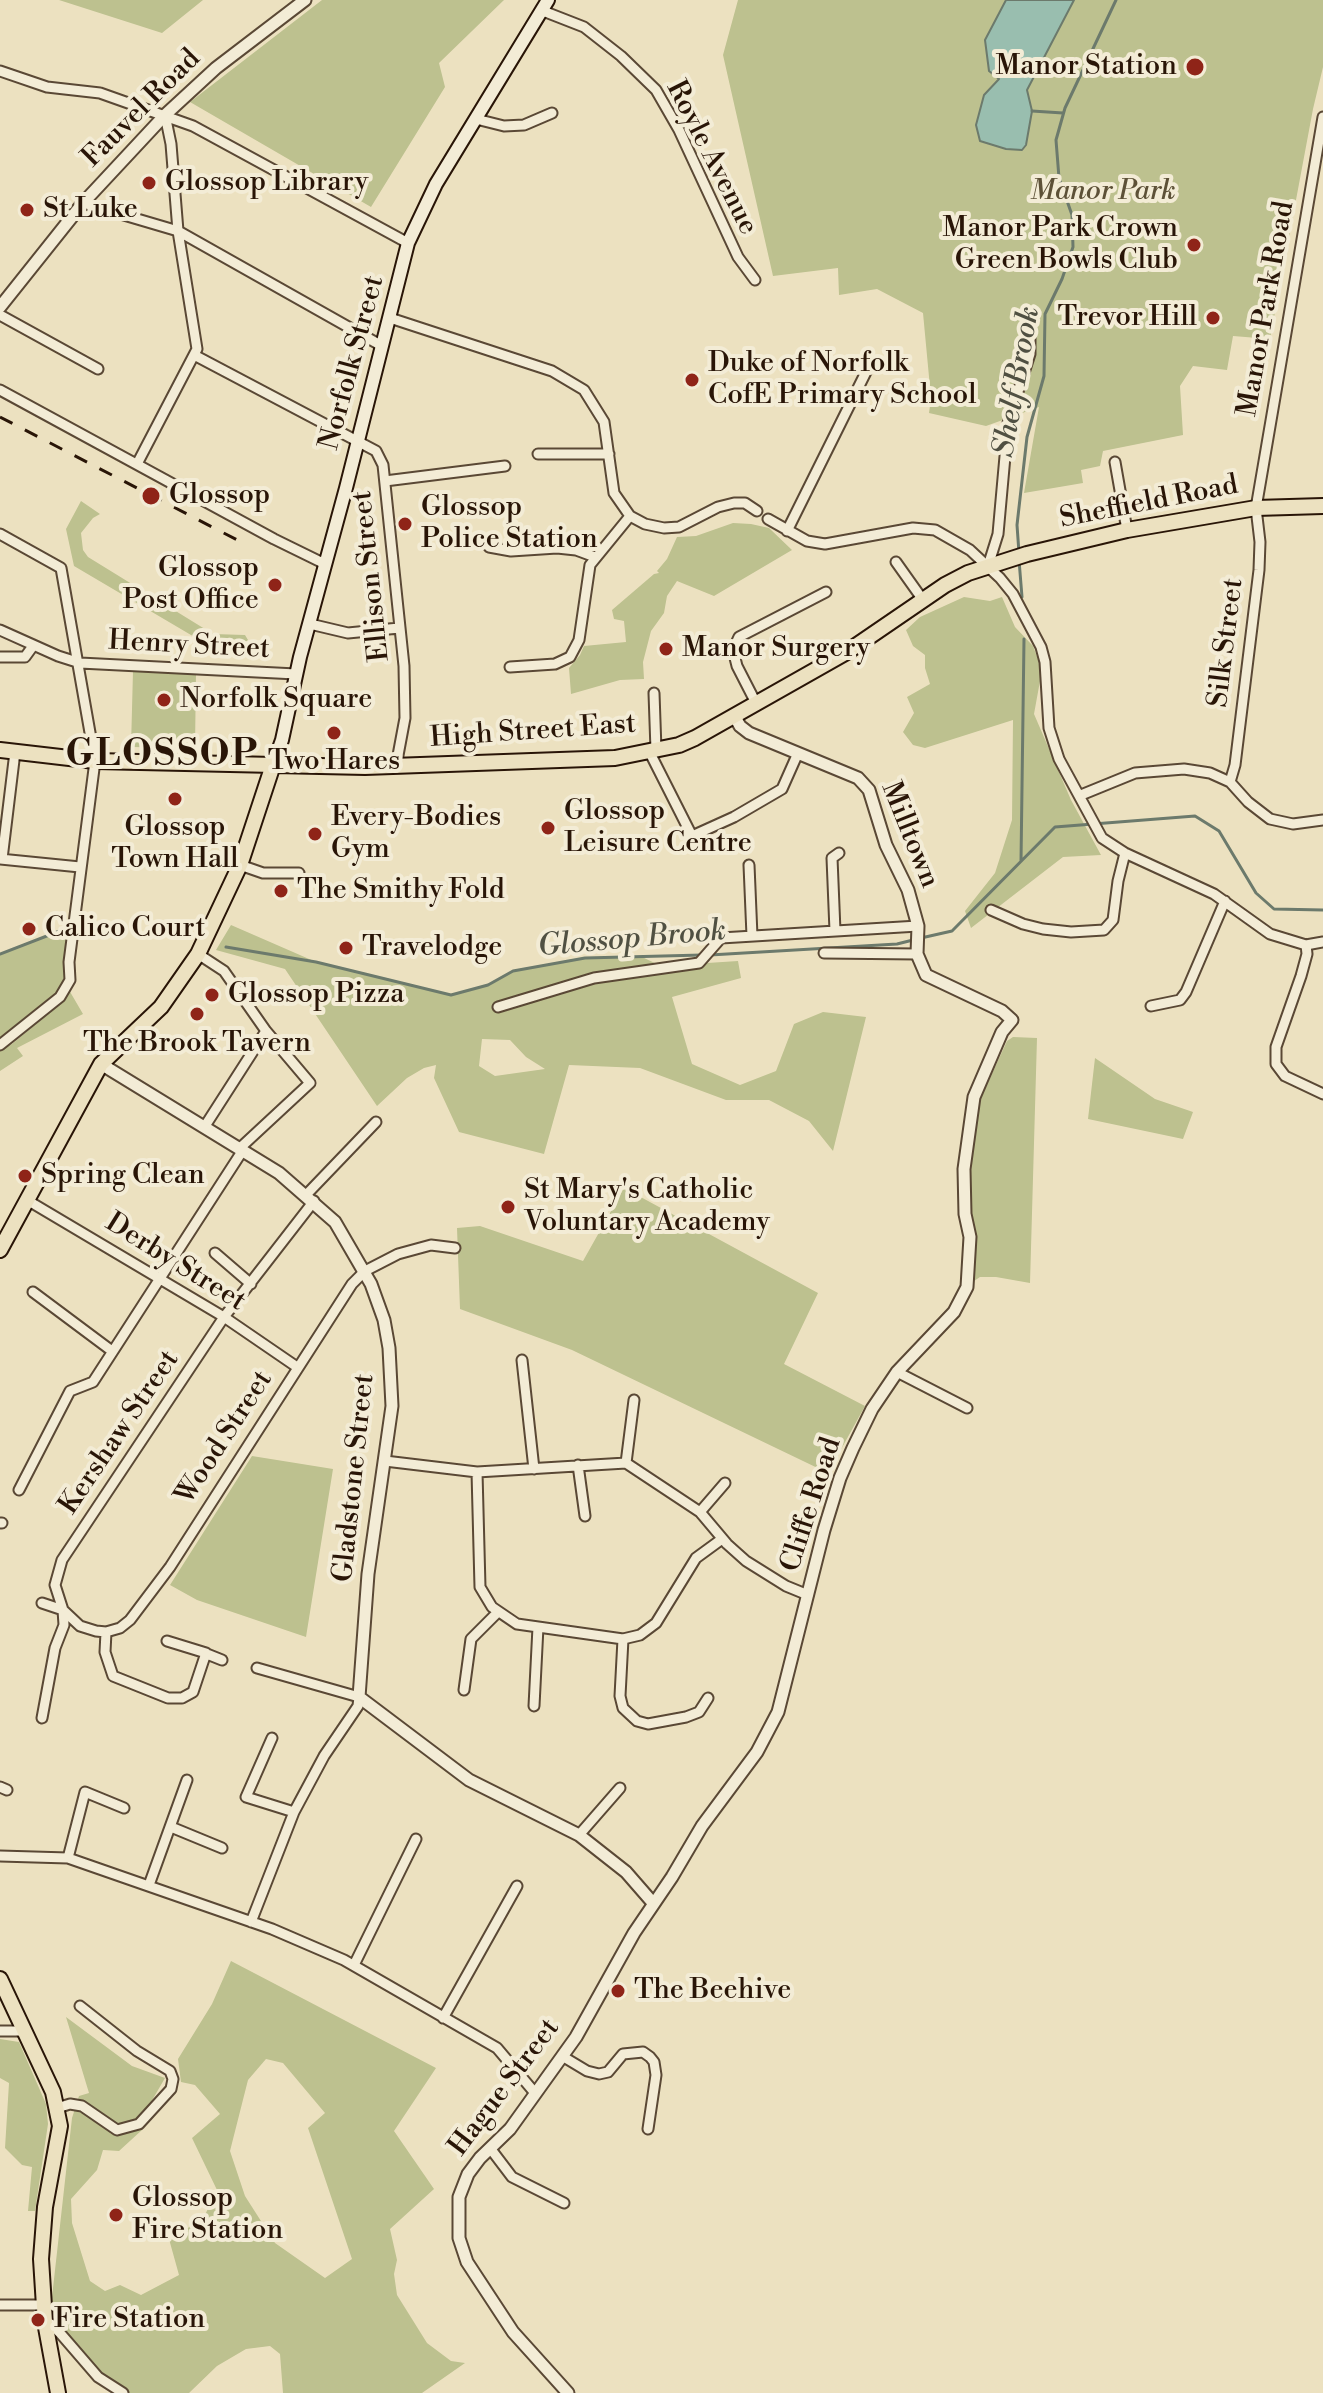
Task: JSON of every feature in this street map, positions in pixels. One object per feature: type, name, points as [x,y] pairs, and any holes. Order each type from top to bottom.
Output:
[{"type":"main road","name":"Norfolk Street","points":[[273,765],[282,740],[296,674],[408,243],[436,184],[545,6]]},
{"type":"main road","name":"Sheffield Road","points":[[988,566],[1127,530],[1256,508],[1323,506]]},
{"type":"main road","name":"High Street East","points":[[8,751],[95,761],[273,765],[396,766],[615,758],[695,738],[847,652],[945,585],[988,566]]},
{"type":"main road","points":[[0,1250],[101,1064],[161,1007],[198,954],[240,865],[273,765]]},
{"type":"main road","points":[[0,1979],[53,2092],[60,2126],[45,2207],[41,2259],[45,2322],[58,2393]]},
{"type":"street","name":"Fauvel Road","points":[[0,307],[83,203],[165,115],[216,68],[305,0]]},
{"type":"street","name":"Royle Avenue","points":[[545,6],[584,27],[621,56],[656,90],[679,130],[738,257],[755,280]]},
{"type":"street","points":[[0,71],[47,87],[100,93],[193,126],[408,243]]},
{"type":"street","points":[[476,119],[504,126],[524,125],[552,113]]},
{"type":"street","points":[[137,464],[197,349],[178,231],[171,144],[165,115]]},
{"type":"street","name":"Manor Park Road","points":[[1256,508],[1323,117]]},
{"type":"street","points":[[83,203],[178,231],[382,346]]},
{"type":"street","points":[[0,315],[98,369]]},
{"type":"street","points":[[988,566],[998,534],[1008,423],[1030,354],[1030,316]]},
{"type":"street","points":[[390,318],[534,364],[569,379],[584,390],[604,422],[614,493],[630,516],[645,524],[679,527],[718,507],[734,503],[745,503],[757,511]]},
{"type":"street","name":"Ellison Street","points":[[196,356],[376,451],[383,465],[404,666],[405,718],[396,766]]},
{"type":"street","points":[[787,531],[870,364]]},
{"type":"street","points":[[0,390],[325,564]]},
{"type":"street","points":[[538,454],[609,454]]},
{"type":"street","points":[[1115,462],[1127,530]]},
{"type":"street","points":[[385,481],[505,466]]},
{"type":"street","name":"Silk Street","points":[[1230,782],[1235,765],[1259,570],[1256,508]]},
{"type":"street","points":[[510,667],[555,664],[570,657],[579,640],[587,574],[595,557],[630,516]]},
{"type":"street","points":[[768,519],[807,541],[825,544],[913,528],[935,530],[970,550],[1013,594],[1041,647],[1045,662],[1049,728],[1059,759],[1081,795],[1095,827],[1109,845],[1225,901],[1270,934],[1306,945],[1323,942]]},
{"type":"street","points":[[0,534],[61,568],[95,761],[69,962],[70,980],[60,997],[0,1045]]},
{"type":"street","points":[[489,547],[511,551],[557,548],[576,550],[595,557]]},
{"type":"street","points":[[896,562],[923,600]]},
{"type":"street","points":[[757,705],[737,666],[733,650],[739,637],[826,592]]},
{"type":"street","points":[[310,624],[348,633],[399,628]]},
{"type":"street","name":"Henry Street","points":[[0,630],[80,663],[296,674]]},
{"type":"street","points":[[0,657],[25,657],[33,646]]},
{"type":"street","points":[[654,693],[653,750],[692,836],[734,817],[782,789],[798,753]]},
{"type":"street","name":"Milltown","points":[[735,717],[749,733],[858,778],[869,790],[886,845],[908,890],[917,931],[917,953]]},
{"type":"street","points":[[8,751],[1,859],[80,867]]},
{"type":"street","points":[[1081,795],[1110,782],[1158,769],[1184,769],[1210,773],[1230,782],[1248,802],[1270,819],[1293,824],[1323,820]]},
{"type":"street","points":[[835,931],[832,858],[839,853]]},
{"type":"street","points":[[991,910],[1043,929],[1071,932],[1104,930],[1113,920],[1125,853]]},
{"type":"street","points":[[240,865],[263,873],[299,873]]},
{"type":"street","points":[[749,865],[752,936]]},
{"type":"street","points":[[1151,1006],[1180,1000],[1186,992],[1225,901]]},
{"type":"street","points":[[498,1007],[594,978],[699,963],[721,938],[835,931],[917,931]]},
{"type":"street","points":[[1306,945],[1307,954],[1301,976],[1276,1047],[1276,1064],[1285,1076],[1323,1094]]},
{"type":"street","points":[[824,953],[917,953]]},
{"type":"street","name":"Cliffe Road","points":[[634,1933],[707,1820],[757,1752],[778,1712],[840,1478],[872,1409],[897,1372],[954,1312],[967,1287],[970,1237],[965,1214],[964,1169],[974,1097],[1002,1032],[1012,1020],[1002,1011],[926,975],[917,953]]},
{"type":"street","points":[[19,1490],[70,1391],[93,1382],[241,1149],[310,1083],[266,1031],[224,971],[198,954]]},
{"type":"street","points":[[205,1126],[266,1031]]},
{"type":"street","name":"Gladstone Street","points":[[101,1064],[279,1173],[335,1222],[365,1271],[384,1320],[391,1366],[392,1406],[368,1574],[359,1697]]},
{"type":"street","name":"Kershaw Street","points":[[42,1718],[55,1648],[64,1625],[55,1585],[62,1560],[224,1317],[251,1284],[310,1198],[376,1122]]},
{"type":"street","name":"Derby Street","points":[[27,1200],[224,1317],[297,1367]]},
{"type":"street","points":[[365,1271],[398,1254],[424,1247],[455,1248]]},
{"type":"street","points":[[215,1253],[251,1284]]},
{"type":"street","name":"Wood Street","points":[[106,1632],[120,1628],[130,1620],[170,1567],[297,1367],[352,1284],[365,1271]]},
{"type":"street","points":[[33,1292],[112,1351]]},
{"type":"street","points":[[522,1360],[534,1469]]},
{"type":"street","points":[[897,1372],[967,1408]]},
{"type":"street","points":[[626,1463],[634,1400]]},
{"type":"street","points":[[385,1461],[477,1472],[626,1463],[700,1512],[722,1539],[758,1570],[808,1595]]},
{"type":"street","points":[[578,1465],[585,1516]]},
{"type":"street","points":[[477,1472],[479,1579],[487,1602],[517,1624],[623,1639],[640,1635],[656,1623],[696,1558],[722,1539]]},
{"type":"street","points":[[700,1512],[725,1483]]},
{"type":"street","points":[[42,1603],[63,1610],[80,1626],[106,1632],[105,1652],[113,1676],[168,1698],[182,1698],[193,1692],[207,1654]]},
{"type":"street","points":[[464,1690],[471,1639],[498,1612]]},
{"type":"street","points":[[534,1706],[538,1627]]},
{"type":"street","points":[[623,1639],[621,1702],[637,1721],[648,1724],[686,1717],[699,1712],[708,1698]]},
{"type":"street","points":[[167,1641],[222,1660]]},
{"type":"street","points":[[257,1668],[359,1697],[469,1780],[579,1835],[626,1872],[653,1903]]},
{"type":"street","points":[[251,1922],[294,1812],[324,1756],[358,1706],[359,1697]]},
{"type":"street","points":[[272,1738],[246,1797],[294,1812]]},
{"type":"street","points":[[149,1885],[187,1780]]},
{"type":"street","points":[[579,1835],[620,1788]]},
{"type":"street","points":[[68,1858],[85,1792],[124,1808]]},
{"type":"street","points":[[171,1827],[222,1848]]},
{"type":"street","points":[[354,1965],[416,1839]]},
{"type":"street","points":[[0,1856],[68,1858],[251,1922],[354,1965],[497,2048],[535,2093]]},
{"type":"street","points":[[443,2018],[517,1886]]},
{"type":"street","name":"Hague Street","points":[[568,2393],[513,2332],[467,2262],[459,2238],[459,2197],[468,2174],[510,2129],[562,2056],[634,1933]]},
{"type":"street","points":[[57,2108],[70,2104],[82,2106],[117,2130],[139,2124],[171,2089],[173,2079],[170,2071],[137,2051],[80,2006]]},
{"type":"street","points":[[0,2031],[23,2031]]},
{"type":"street","points":[[562,2056],[576,2066],[599,2074],[608,2072],[623,2054],[643,2052],[650,2057],[656,2075],[648,2129]]},
{"type":"street","points":[[490,2148],[512,2177],[564,2203]]},
{"type":"street","points":[[0,2305],[43,2305]]},
{"type":"street","points":[[45,2322],[60,2333],[98,2377],[123,2393]]},
{"type":"green space","points":[[59,0],[203,0],[162,33]]},
{"type":"green space","points":[[322,0],[504,0],[439,63],[445,87],[371,207],[190,102]]},
{"type":"green space","name":"Manor Park","points":[[738,0],[1323,0],[1323,67],[1270,339],[1233,336],[1227,370],[1193,366],[1180,386],[1183,435],[1103,451],[1100,466],[1081,470],[1083,483],[1024,493],[1039,407],[986,426],[929,413],[931,398],[923,313],[877,289],[839,295],[838,268],[773,276],[723,55]]},
{"type":"green space","points":[[81,501],[100,514],[81,533],[83,550],[88,557],[213,634],[245,635],[248,640],[230,653],[221,650],[74,566],[66,529]]},
{"type":"green space","points":[[733,523],[769,528],[792,550],[714,596],[677,581],[667,596],[664,613],[651,631],[643,662],[644,679],[620,680],[571,694],[569,668],[584,646],[626,642],[624,621],[614,619],[612,610],[659,573],[657,571],[667,559],[677,537],[696,536]]},
{"type":"green space","points":[[964,597],[990,601],[1002,597],[1015,627],[1033,646],[1042,670],[1034,714],[1071,800],[1101,855],[1063,857],[971,928],[965,911],[995,873],[1012,820],[1013,720],[925,748],[913,745],[903,732],[914,713],[907,697],[930,684],[925,655],[913,646],[906,630],[920,617]]},
{"type":"green space","name":"Norfolk Square","points":[[133,671],[196,672],[195,748],[131,747]]},
{"type":"green space","points":[[231,925],[316,962],[451,995],[488,985],[513,971],[585,958],[642,957],[661,966],[738,961],[741,978],[672,997],[692,1064],[740,1085],[776,1071],[794,1024],[823,1012],[866,1017],[833,1151],[809,1121],[769,1100],[726,1100],[640,1068],[569,1065],[544,1154],[459,1132],[434,1078],[436,1065],[407,1078],[377,1106],[285,969],[216,950]],"holes":[[[482,1039],[510,1040],[526,1057],[545,1069],[495,1076],[479,1066]]]},
{"type":"green space","points":[[74,926],[70,980],[60,997],[0,1045],[0,954]]},
{"type":"green space","points":[[69,990],[83,1014],[17,1048],[23,1056],[0,1071],[0,1050],[12,1044],[62,1002]]},
{"type":"green space","points":[[1013,1037],[1037,1038],[1030,1283],[980,1277],[971,1283],[976,1239],[970,1212],[969,1184],[980,1100],[1007,1041]]},
{"type":"green space","points":[[1095,1058],[1155,1099],[1193,1112],[1183,1139],[1088,1119]]},
{"type":"green space","points":[[624,1188],[818,1293],[784,1364],[865,1406],[828,1473],[572,1350],[460,1309],[457,1228],[480,1226],[583,1261]]},
{"type":"green space","points":[[252,1456],[333,1469],[306,1637],[197,1600],[170,1585]]},
{"type":"green space","points":[[231,1961],[436,2068],[394,2131],[434,2189],[390,2229],[397,2260],[394,2274],[397,2295],[427,2343],[451,2361],[465,2363],[422,2393],[283,2393],[280,2354],[270,2346],[246,2349],[217,2366],[189,2393],[127,2393],[96,2371],[55,2324],[52,2297],[72,2118],[79,2096],[89,2093],[66,2017],[132,2066],[165,2078],[147,2109],[142,2130],[119,2151],[103,2150],[97,2170],[71,2199],[72,2223],[90,2281],[105,2291],[120,2285],[141,2295],[179,2275],[169,2239],[203,2219],[217,2190],[192,2138],[220,2114],[195,2085],[181,2082],[178,2059],[212,2004]],"holes":[[[266,2059],[283,2063],[325,2113],[308,2128],[352,2259],[325,2278],[275,2243],[245,2196],[230,2151],[248,2080]]]},
{"type":"green space","points":[[0,2039],[19,2042],[46,2104],[48,2124],[35,2211],[28,2211],[32,2167],[22,2165],[5,2148],[9,2083],[0,2078]]},
{"type":"shaded area","points":[[1006,0],[1074,0],[1027,90],[1032,111],[1026,145],[1022,150],[980,141],[976,125],[984,95],[999,79],[989,71],[985,40]]},
{"type":"waterway","name":"Shelf Brook","points":[[1019,553],[1017,525],[1027,437],[1044,376],[1045,314],[1073,247],[1072,215],[1059,178],[1056,140],[1065,108],[1116,0]]},
{"type":"waterway","points":[[1032,111],[1063,113]]},
{"type":"waterway","name":"Shelf Brook","points":[[1019,560],[1022,597]]},
{"type":"waterway","name":"Shelf Brook","points":[[1021,861],[1024,639]]},
{"type":"waterway","points":[[921,938],[952,931],[1055,827],[1195,816],[1219,831],[1256,893],[1274,909],[1323,910]]},
{"type":"waterway","name":"Glossop Brook","points":[[0,954],[70,927]]},
{"type":"waterway","name":"Glossop Brook","points":[[710,955],[897,944],[913,940]]},
{"type":"waterway","name":"Glossop Brook","points":[[226,947],[316,962],[451,995],[488,985],[513,971],[585,958],[702,955]]},
{"type":"railway","points":[[0,417],[243,543]]},
{"type":"place","name":"Manor Station","points":[[1195,67]]},
{"type":"place","name":"Glossop Library","points":[[149,183]]},
{"type":"place","name":"St Luke","points":[[27,210]]},
{"type":"place","name":"Manor Park Crown Green Bowls Club","points":[[1194,245]]},
{"type":"place","name":"Trevor Hill","points":[[1213,318]]},
{"type":"place","name":"Duke of Norfolk CofE Primary School","points":[[692,380]]},
{"type":"place","name":"Glossop","points":[[151,496]]},
{"type":"place","name":"Glossop Police Station","points":[[405,524]]},
{"type":"place","name":"Glossop Post Office","points":[[275,585]]},
{"type":"place","name":"Manor Surgery","points":[[666,649]]},
{"type":"place","name":"Norfolk Square","points":[[164,700]]},
{"type":"place","name":"Two Hares","points":[[334,733]]},
{"type":"place","name":"Glossop Town Hall","points":[[175,799]]},
{"type":"place","name":"Glossop Leisure Centre","points":[[548,828]]},
{"type":"place","name":"Every-Bodies Gym","points":[[315,834]]},
{"type":"place","name":"The Smithy Fold","points":[[281,891]]},
{"type":"place","name":"Calico Court","points":[[29,929]]},
{"type":"place","name":"Travelodge","points":[[346,948]]},
{"type":"place","name":"Glossop Pizza","points":[[212,995]]},
{"type":"place","name":"The Brook Tavern","points":[[197,1014]]},
{"type":"place","name":"Spring Clean","points":[[25,1176]]},
{"type":"place","name":"St Mary's Catholic Voluntary Academy","points":[[508,1207]]},
{"type":"place","name":"The Beehive","points":[[618,1991]]},
{"type":"place","name":"Glossop Fire Station","points":[[116,2215]]},
{"type":"place","name":"Fire Station","points":[[38,2320]]},
{"type":"district","name":"GLOSSOP","points":[[162,756]]}]
